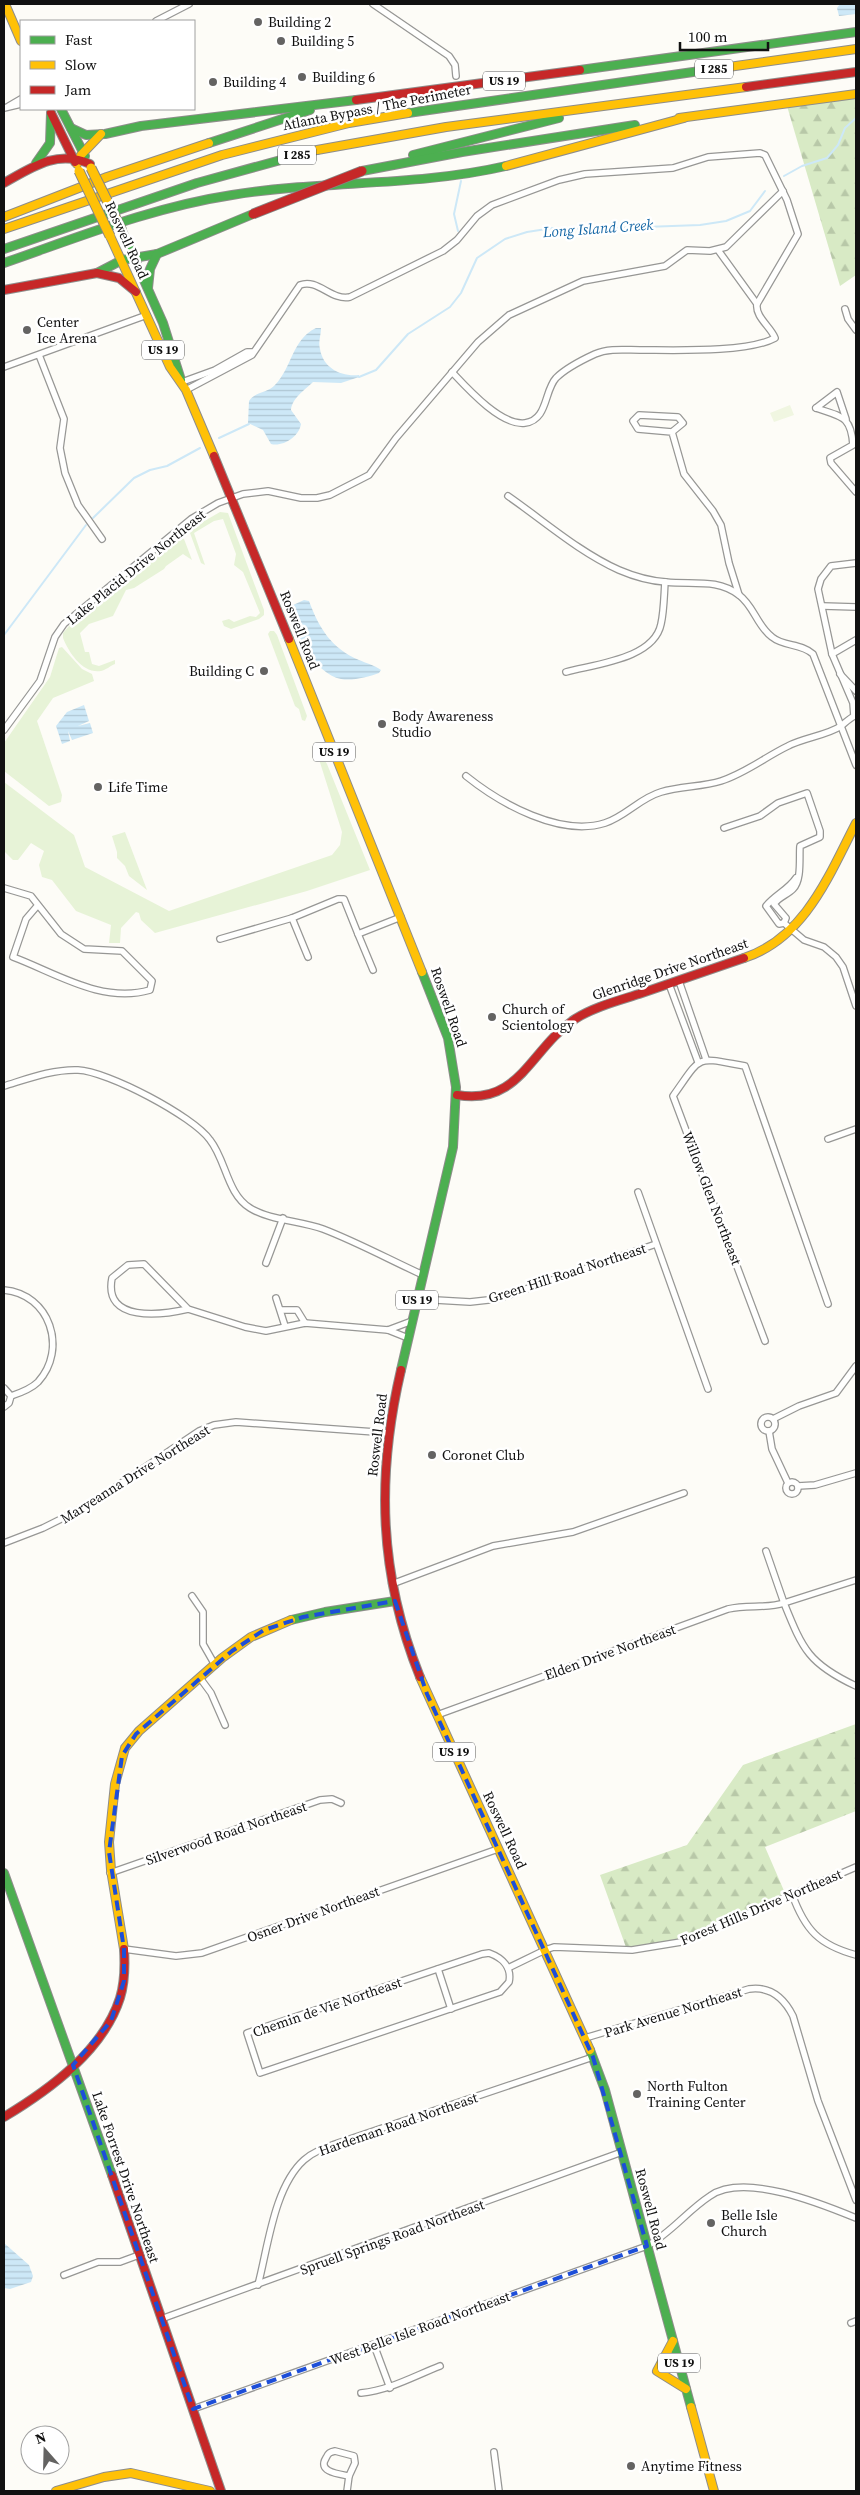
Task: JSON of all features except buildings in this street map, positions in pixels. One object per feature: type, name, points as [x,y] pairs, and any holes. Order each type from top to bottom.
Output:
[{"type":"main road","points":[[5,4],[20,39]]},
{"type":"main road","name":"US 19","points":[[100,134],[140,126],[332,103],[856,32]]},
{"type":"main road","name":"Atlanta Bypass / The Perimeter","points":[[4,229],[222,155],[349,123],[487,100],[856,48]]},
{"type":"main road","name":"I 285","points":[[4,249],[197,183],[306,153],[422,131],[856,72]]},
{"type":"main road","points":[[362,171],[462,152],[856,94]]},
{"type":"main road","points":[[4,217],[107,177],[332,103]]},
{"type":"main road","points":[[4,290],[96,273],[134,256],[157,254],[362,171],[454,143],[601,106]]},
{"type":"main road","points":[[62,110],[71,128],[78,156]]},
{"type":"main road","points":[[50,111],[78,156]]},
{"type":"main road","points":[[32,168],[49,144],[52,127],[50,111]]},
{"type":"main road","points":[[4,263],[197,201],[257,190],[365,184],[471,173],[557,153],[684,118]]},
{"type":"main road","points":[[4,183],[54,157],[78,156],[97,141],[100,134],[82,134],[71,128]]},
{"type":"main road","name":"Roswell Road","points":[[78,156],[90,166],[148,288],[178,364],[184,386],[232,498],[448,1038],[457,1095],[453,1147],[408,1338],[389,1433],[384,1512],[395,1602],[411,1653],[437,1715],[593,2056],[622,2152],[714,2491]]},
{"type":"main road","name":"Roswell Road","points":[[78,156],[79,170],[170,367],[184,386]]},
{"type":"main road","points":[[148,288],[150,268],[157,254]]},
{"type":"main road","points":[[96,273],[116,275],[136,292]]},
{"type":"main road","name":"Glenridge Drive Northeast","points":[[457,1095],[482,1098],[499,1092],[511,1083],[550,1040],[573,1021],[592,1010],[754,955],[773,946],[793,930],[819,895],[856,823]]},
{"type":"main road","points":[[4,2117],[52,2086],[105,2029],[115,2012],[124,1981],[124,1949],[110,1872],[109,1831],[119,1765],[125,1748],[136,1734],[200,1678],[250,1639],[282,1622],[303,1616],[395,1602]]},
{"type":"main road","name":"Lake Forrest Drive Northeast","points":[[4,1873],[221,2491]]},
{"type":"main road","points":[[673,2341],[657,2371],[686,2389]]},
{"type":"main road","points":[[56,2491],[104,2476],[131,2473],[210,2491]]},
{"type":"street","points":[[158,20],[189,4]]},
{"type":"street","points":[[373,4],[449,56],[455,65],[456,76]]},
{"type":"street","points":[[6,107],[20,100]]},
{"type":"street","points":[[6,107],[20,104]]},
{"type":"street","points":[[184,386],[252,355],[252,352],[262,343],[300,285],[311,284],[336,297],[350,296],[443,251],[456,240],[477,216],[492,205],[559,180],[586,174],[673,168],[708,157],[760,153],[769,158],[798,234],[757,304]]},
{"type":"street","points":[[452,372],[486,406],[515,421],[525,423],[534,419],[542,411],[557,378],[597,353],[618,350],[722,348],[770,341],[775,338],[773,331],[758,312],[757,304],[718,250],[733,242],[783,191]]},
{"type":"street","name":"Lake Placid Drive Northeast","points":[[4,730],[40,681],[55,637],[64,624],[191,519],[218,503],[232,498],[268,491],[301,498],[317,498],[364,479],[375,470],[396,438],[491,329],[529,304],[583,281],[665,266],[687,250],[718,250]]},
{"type":"street","points":[[845,309],[848,319],[856,330]]},
{"type":"street","points":[[4,367],[147,315]]},
{"type":"street","points":[[39,355],[64,419],[60,448],[65,473],[78,505],[102,539]]},
{"type":"street","points":[[846,419],[816,408],[837,392],[846,419],[852,428],[853,445],[830,458],[831,463],[856,492]]},
{"type":"street","points":[[640,416],[678,417],[683,423],[672,432],[638,429],[632,421],[640,416]]},
{"type":"street","points":[[672,432],[684,474],[721,525],[729,564],[739,595]]},
{"type":"street","points":[[508,496],[604,563],[633,575],[665,582],[716,584],[739,595],[750,606],[770,636],[784,643],[804,647],[813,654],[856,765]]},
{"type":"street","points":[[466,776],[496,798],[528,813],[569,825],[593,826],[616,818],[644,799],[659,792],[708,785],[733,777],[789,745],[841,726],[855,715],[853,702],[832,654],[818,589],[821,579],[831,566],[856,563]]},
{"type":"street","points":[[566,672],[633,654],[649,645],[662,624],[665,582]]},
{"type":"street","points":[[823,606],[856,608]]},
{"type":"street","points":[[832,654],[856,640]]},
{"type":"street","points":[[839,672],[856,691]]},
{"type":"street","points":[[724,828],[760,816],[778,803],[807,793],[820,831],[820,837],[800,846],[798,880],[794,889],[778,899],[774,904],[786,918],[784,923],[804,940],[824,947],[836,956],[843,967],[856,1006]]},
{"type":"street","points":[[4,888],[31,896],[61,934],[84,949],[122,951],[152,981],[150,990],[141,993],[93,989],[72,983],[58,974],[13,957],[26,919],[38,905]]},
{"type":"street","points":[[220,939],[292,918],[344,898],[373,970]]},
{"type":"street","points":[[358,934],[401,917]]},
{"type":"street","points":[[292,918],[308,958]]},
{"type":"street","points":[[674,982],[706,1059]]},
{"type":"street","points":[[674,982],[698,1062],[706,1059],[745,1066],[828,1304]]},
{"type":"street","name":"Willow Glen Northeast","points":[[698,1062],[673,1096],[765,1340]]},
{"type":"street","points":[[4,1086],[66,1070],[96,1072],[114,1079],[196,1125],[216,1148],[232,1184],[243,1202],[260,1212],[324,1229],[423,1276]]},
{"type":"street","points":[[828,1139],[856,1129]]},
{"type":"street","points":[[638,1192],[708,1389]]},
{"type":"street","points":[[266,1263],[283,1218]]},
{"type":"street","name":"Green Hill Road Northeast","points":[[418,1299],[470,1302],[497,1299],[656,1244]]},
{"type":"street","points":[[188,1309],[144,1264],[128,1264],[112,1278],[114,1296],[124,1310],[146,1314],[188,1309],[266,1331],[305,1323],[388,1330],[408,1338]]},
{"type":"street","points":[[4,1290],[19,1293],[39,1306],[47,1317],[53,1334],[53,1351],[49,1366],[37,1383],[11,1396],[9,1403],[4,1407]]},
{"type":"street","points":[[276,1298],[286,1326]]},
{"type":"street","points":[[281,1310],[297,1310],[305,1323]]},
{"type":"street","points":[[388,1330],[412,1321]]},
{"type":"street","points":[[769,1432],[764,1430],[761,1423],[766,1418],[773,1419],[799,1406],[836,1393],[856,1366]]},
{"type":"street","points":[[4,1388],[11,1396]]},
{"type":"street","points":[[769,1432],[775,1427],[773,1419]]},
{"type":"street","name":"Maryeanna Drive Northeast","points":[[4,1543],[66,1518],[199,1431],[214,1425],[236,1422],[389,1433]]},
{"type":"street","points":[[769,1432],[772,1449],[788,1483],[786,1487],[788,1493],[795,1493],[798,1486]]},
{"type":"street","points":[[788,1483],[795,1482],[798,1486],[815,1485],[856,1472]]},
{"type":"street","points":[[392,1584],[493,1546],[573,1532],[684,1494]]},
{"type":"street","points":[[766,1551],[796,1634],[808,1654],[826,1670],[856,1686]]},
{"type":"street","name":"Elden Drive Northeast","points":[[437,1715],[728,1609],[744,1606],[770,1607],[856,1580]]},
{"type":"street","points":[[192,1596],[203,1612],[203,1644],[215,1665]]},
{"type":"street","points":[[200,1678],[211,1693],[225,1725]]},
{"type":"street","name":"Silverwood Road Northeast","points":[[110,1872],[320,1800],[332,1799],[341,1803]]},
{"type":"street","name":"Osner Drive Northeast","points":[[124,1949],[176,1956],[202,1953],[498,1849]]},
{"type":"street","name":"Forest Hills Drive Northeast","points":[[545,1950],[554,1948],[632,1950],[666,1946],[695,1937],[856,1866]]},
{"type":"street","points":[[792,1894],[806,1924],[815,1936],[834,1948],[856,1955]]},
{"type":"street","points":[[508,1968],[545,1950]]},
{"type":"street","name":"Chemin de Vie Northeast","points":[[489,1953],[501,1959],[508,1968],[510,1976],[506,1988],[260,2073],[247,2033],[438,1969],[489,1953]]},
{"type":"street","points":[[438,1969],[451,2008]]},
{"type":"street","name":"Park Avenue Northeast","points":[[585,2038],[749,1989],[762,1989],[776,1994],[786,2004],[793,2016],[818,2101],[856,2200]]},
{"type":"street","name":"Hardeman Road Northeast","points":[[258,2286],[283,2190],[294,2170],[305,2159],[335,2144],[593,2056]]},
{"type":"street","name":"Spruell Springs Road Northeast","points":[[161,2319],[258,2286],[622,2152]]},
{"type":"street","name":"West Belle Isle Road Northeast","points":[[193,2409],[647,2246],[660,2238],[716,2192],[740,2187],[787,2194],[856,2218]]},
{"type":"street","points":[[64,2275],[98,2262],[120,2262],[139,2255]]},
{"type":"street","points":[[374,2345],[390,2388]]},
{"type":"street","points":[[361,2393],[390,2388],[399,2382],[440,2366]]},
{"type":"street","points":[[347,2491],[349,2476],[355,2464],[354,2456],[335,2451],[329,2454],[323,2462],[324,2468],[327,2471],[349,2476]]},
{"type":"street","points":[[494,2452],[499,2491]]},
{"type":"highlighted area","points":[[395,1601],[427,1694],[593,2057],[647,2246],[193,2409],[73,2065],[111,2021],[124,1981],[124,1949],[109,1852],[122,1756],[136,1734],[232,1651],[264,1630],[303,1617]]},
{"type":"green space","points":[[856,98],[856,275],[840,286],[787,106]]},
{"type":"green space","points":[[790,405],[794,415],[774,422],[770,413]]},
{"type":"green space","points":[[220,512],[228,513],[264,610],[264,615],[259,619],[231,629],[224,626],[222,621],[229,619],[234,622],[250,616],[256,617],[260,613],[243,572],[234,565],[236,554],[223,519],[214,521],[194,533],[205,565],[201,563],[190,533],[194,527]]},
{"type":"green space","points":[[180,537],[184,539],[192,560],[183,554],[134,588],[126,590],[113,616],[89,624],[80,633],[85,652],[89,652],[92,664],[99,666],[115,660],[115,664],[101,671],[94,671],[83,666],[69,650],[63,638],[63,633],[158,549]]},
{"type":"green space","points":[[270,631],[274,631],[277,635],[307,716],[305,721],[302,720],[299,709],[295,706],[268,634]]},
{"type":"green space","points":[[62,647],[82,669],[92,674],[94,681],[53,698],[37,721],[62,795],[61,802],[49,806],[4,771],[4,743],[50,677],[59,648]]},
{"type":"green space","points":[[317,753],[321,754],[327,764],[370,870],[307,891],[155,933],[141,920],[139,913],[136,912],[121,928],[120,943],[109,943],[111,925],[76,911],[52,880],[42,877],[39,865],[44,851],[31,843],[18,860],[13,860],[4,851],[4,782],[74,835],[85,867],[169,911],[332,855],[340,845],[342,832]]},
{"type":"green space","points":[[125,832],[147,890],[129,876],[125,866],[117,858],[112,836]]},
{"type":"green space","points":[[856,1724],[856,1811],[765,1847],[788,1900],[667,1948],[627,1950],[600,1875],[687,1845],[743,1765]]},
{"type":"water","points":[[840,4],[856,5],[856,14],[839,16],[837,8]]},
{"type":"water","points":[[316,328],[321,328],[320,349],[322,356],[329,366],[340,373],[359,375],[359,377],[341,383],[313,382],[299,394],[292,406],[291,410],[301,424],[300,429],[290,440],[276,445],[271,444],[263,430],[248,423],[249,401],[255,395],[275,385],[281,378],[302,339]]},
{"type":"water","points":[[304,600],[309,601],[317,620],[327,636],[341,650],[373,665],[381,670],[379,673],[360,678],[341,679],[322,669],[306,650],[292,616],[291,606]]},
{"type":"water","points":[[84,705],[89,721],[78,726],[90,723],[93,733],[72,740],[68,731],[70,741],[62,744],[56,726],[67,712]]},
{"type":"water","points":[[4,2243],[29,2265],[33,2276],[31,2282],[10,2289],[4,2288]]},
{"type":"waterway","name":"Long Island Creek","points":[[784,176],[802,166],[827,158],[838,145],[845,128],[856,118]]},
{"type":"waterway","points":[[458,231],[454,214],[461,181]]},
{"type":"waterway","name":"Long Island Creek","points":[[359,377],[376,370],[408,334],[450,307],[461,293],[477,258],[505,239],[527,232],[553,228],[589,229],[700,225],[726,221],[750,211],[765,191]]},
{"type":"waterway","name":"Long Island Creek","points":[[219,438],[249,424]]},
{"type":"waterway","name":"Long Island Creek","points":[[93,518],[134,478],[150,470],[167,466],[200,448]]},
{"type":"waterway","name":"Long Island Creek","points":[[4,635],[86,525]]},
{"type":"traffic: fast","points":[[580,70],[856,32]]},
{"type":"traffic: fast","points":[[408,113],[700,71]]},
{"type":"traffic: fast","points":[[71,128],[86,135],[105,134],[141,126],[356,100]]},
{"type":"traffic: fast","points":[[62,110],[85,156]]},
{"type":"traffic: fast","points":[[209,143],[310,110]]},
{"type":"traffic: fast","points":[[36,163],[50,143],[51,113]]},
{"type":"traffic: fast","points":[[413,155],[559,118]]},
{"type":"traffic: fast","points":[[362,171],[462,152],[635,125]]},
{"type":"traffic: fast","points":[[4,249],[197,183],[317,150]]},
{"type":"traffic: fast","points":[[4,263],[116,224],[203,200],[266,190],[438,177],[506,166]]},
{"type":"traffic: fast","points":[[97,273],[122,260],[157,254],[253,214]]},
{"type":"traffic: fast","points":[[122,231],[163,323],[181,380]]},
{"type":"traffic: fast","points":[[148,288],[150,269],[157,254]]},
{"type":"traffic: fast","points":[[401,1370],[453,1147],[456,1087],[448,1038],[422,972]]},
{"type":"traffic: fast","points":[[291,1620],[325,1612],[395,1601]]},
{"type":"traffic: fast","points":[[4,1873],[112,2175]]},
{"type":"traffic: fast","points":[[590,2050],[605,2090],[691,2407]]},
{"type":"traffic: slow","points":[[5,4],[20,39]]},
{"type":"traffic: slow","points":[[700,71],[856,49]]},
{"type":"traffic: slow","points":[[317,150],[446,127],[746,87]]},
{"type":"traffic: slow","points":[[679,118],[856,94]]},
{"type":"traffic: slow","points":[[4,229],[222,155],[349,123],[408,113]]},
{"type":"traffic: slow","points":[[506,166],[684,118]]},
{"type":"traffic: slow","points":[[77,164],[81,155],[101,134]]},
{"type":"traffic: slow","points":[[4,217],[107,177],[209,143]]},
{"type":"traffic: slow","points":[[91,168],[122,231]]},
{"type":"traffic: slow","points":[[79,171],[110,236]]},
{"type":"traffic: slow","points":[[110,236],[170,367],[186,390],[214,456]]},
{"type":"traffic: slow","points":[[289,639],[422,972]]},
{"type":"traffic: slow","points":[[744,958],[765,949],[783,936],[799,920],[825,883],[856,823]]},
{"type":"traffic: slow","points":[[124,1949],[111,1870],[109,1842],[115,1784],[125,1748],[139,1731],[222,1658],[251,1637],[291,1620]]},
{"type":"traffic: slow","points":[[420,1677],[590,2050]]},
{"type":"traffic: slow","points":[[673,2341],[657,2371],[686,2389]]},
{"type":"traffic: slow","points":[[691,2407],[714,2491]]},
{"type":"traffic: slow","points":[[56,2491],[104,2477],[131,2473],[210,2491]]},
{"type":"traffic: jam","points":[[356,100],[580,70]]},
{"type":"traffic: jam","points":[[746,87],[856,72]]},
{"type":"traffic: jam","points":[[51,113],[75,162]]},
{"type":"traffic: jam","points":[[4,183],[35,166],[56,159],[67,158],[90,164]]},
{"type":"traffic: jam","points":[[253,214],[362,171]]},
{"type":"traffic: jam","points":[[4,290],[97,273],[119,278],[136,292]]},
{"type":"traffic: jam","points":[[214,456],[289,639]]},
{"type":"traffic: jam","points":[[457,1095],[478,1096],[496,1092],[510,1084],[560,1031],[575,1019],[590,1011],[744,958]]},
{"type":"traffic: jam","points":[[401,1370],[388,1449],[385,1487],[386,1525],[389,1563],[396,1601],[406,1639],[420,1677]]},
{"type":"traffic: jam","points":[[4,2117],[56,2081],[88,2052],[101,2035],[112,2017],[122,1992],[124,1949]]},
{"type":"traffic: jam","points":[[112,2175],[221,2491]]},
{"type":"place","name":"Building 2","points":[[258,22]]},
{"type":"place","name":"Building 5","points":[[281,41]]},
{"type":"place","name":"Building 6","points":[[302,77]]},
{"type":"place","name":"Building 4","points":[[213,82]]},
{"type":"place","name":"Center Ice Arena","points":[[27,330]]},
{"type":"place","name":"Building C","points":[[264,671]]},
{"type":"place","name":"Body Awareness Studio","points":[[382,724]]},
{"type":"place","name":"Life Time","points":[[98,787]]},
{"type":"place","name":"Church of Scientology","points":[[492,1017]]},
{"type":"place","name":"Coronet Club","points":[[432,1455]]},
{"type":"place","name":"North Fulton Training Center","points":[[637,2094]]},
{"type":"place","name":"Belle Isle Church","points":[[711,2223]]},
{"type":"place","name":"Anytime Fitness","points":[[631,2466]]}]
